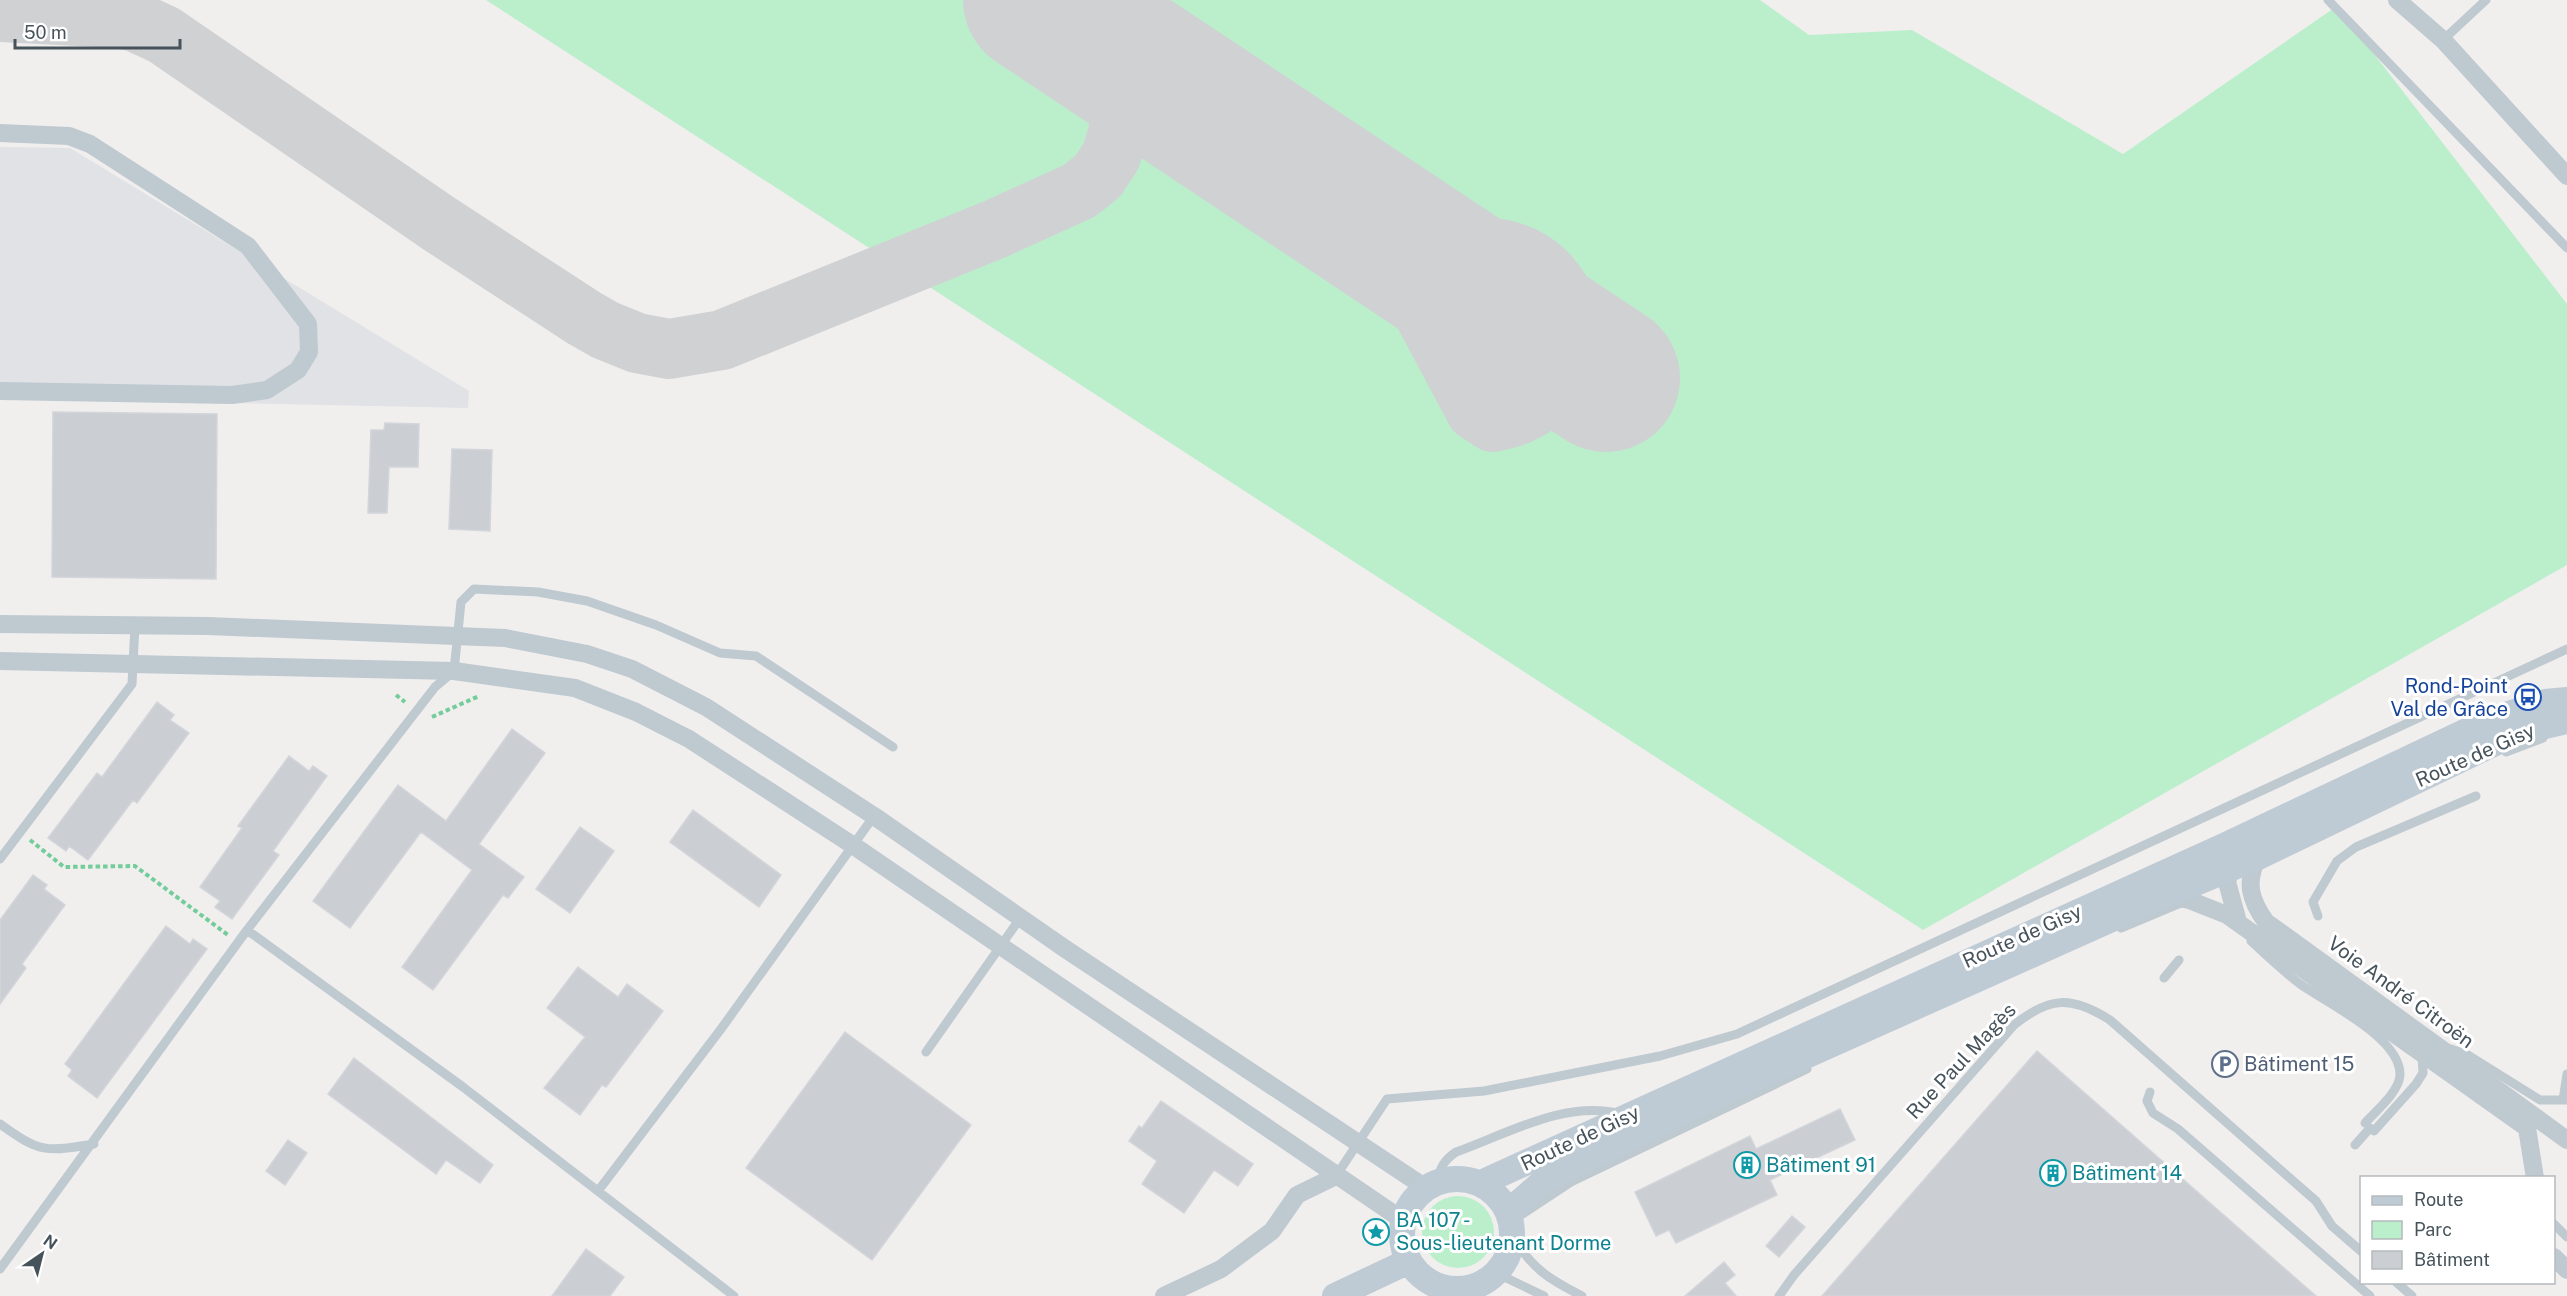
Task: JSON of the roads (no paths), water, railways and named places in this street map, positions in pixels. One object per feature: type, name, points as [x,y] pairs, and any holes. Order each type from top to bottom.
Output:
[{"type":"street","points":[[2397,0],[2443,40],[2567,176]]},
{"type":"street","points":[[0,133],[69,136],[90,144],[248,246],[308,324],[309,352],[298,370],[267,390],[231,395],[0,390]]},
{"type":"street","points":[[0,624],[135,625],[505,638],[587,654],[632,669],[706,707],[874,816],[1357,1142],[1432,1185]]},
{"type":"street","points":[[0,662],[454,671],[575,688],[636,712],[689,739],[854,846],[1404,1221]]},
{"type":"street","name":"Route de Gisy","points":[[1511,1224],[1545,1180],[1727,1090],[2186,897],[2490,720],[2545,702],[2567,700]]},
{"type":"street","name":"Route de Gisy","points":[[1480,1183],[1626,1116],[2238,867],[2518,732],[2560,728]]},
{"type":"street","points":[[2238,867],[2238,922]]},
{"type":"street","name":"Voie André Citroën","points":[[2238,867],[2252,903],[2266,922],[2424,1043],[2567,1140]]},
{"type":"street","points":[[2186,897],[2238,922],[2424,1043],[2527,1128],[2535,1176]]},
{"type":"street","points":[[1164,1296],[1221,1269],[1272,1231],[1298,1195],[1336,1176]]},
{"type":"street","points":[[1462,1179],[1480,1183],[1492,1190],[1511,1224],[1509,1255],[1486,1282],[1469,1288],[1450,1289],[1433,1283],[1418,1273],[1409,1262],[1404,1246],[1404,1221],[1408,1208],[1432,1185],[1462,1179]]},
{"type":"street","points":[[2555,1259],[2567,1270]]},
{"type":"street","points":[[1335,1296],[1409,1262]]},
{"type":"lane","points":[[2328,0],[2567,248]]},
{"type":"lane","points":[[2443,40],[2486,0]]},
{"type":"lane","points":[[0,1269],[94,1144],[247,930],[435,687],[454,671],[461,602],[474,589],[538,592],[587,601],[657,626],[720,653],[756,656],[892,747]]},
{"type":"lane","points":[[0,859],[132,684],[135,625]]},
{"type":"lane","points":[[1336,1176],[1387,1098],[1484,1090],[1660,1056],[1737,1034],[2567,649]]},
{"type":"lane","points":[[2501,754],[2560,728]]},
{"type":"lane","points":[[2318,916],[2313,902],[2337,861],[2356,847],[2476,796]]},
{"type":"lane","points":[[598,1191],[874,816]]},
{"type":"lane","points":[[2238,867],[2344,827]]},
{"type":"lane","points":[[2108,934],[2186,897]]},
{"type":"lane","points":[[926,1052],[1021,917]]},
{"type":"lane","points":[[2238,922],[2249,939],[2269,958],[2300,984],[2378,1037],[2394,1053],[2400,1074],[2396,1086],[2370,1127]]},
{"type":"lane","points":[[247,930],[463,1087],[734,1296]]},
{"type":"lane","points":[[2164,978],[2179,960]]},
{"type":"lane","points":[[1848,1049],[1994,984]]},
{"type":"lane","name":"Rue Paul Magès","points":[[1779,1296],[1794,1275],[2014,1024],[2031,1011],[2049,1004],[2067,1002],[2087,1005],[2110,1020],[2316,1201],[2332,1227],[2360,1251]]},
{"type":"lane","points":[[2355,1145],[2370,1127],[2416,1084],[2422,1073],[2424,1043],[2468,1055],[2540,1100],[2565,1100],[2567,1074]]},
{"type":"lane","points":[[1582,1296],[1545,1277],[1528,1262],[1511,1224],[1571,1182],[1818,1064]]},
{"type":"lane","points":[[2150,1092],[2147,1101],[2153,1113],[2178,1129],[2370,1296]]},
{"type":"lane","points":[[1432,1185],[1440,1167],[1456,1152],[1557,1116],[1586,1110],[1606,1110],[1626,1116]]},
{"type":"lane","points":[[0,1124],[28,1144],[44,1149],[94,1144]]},
{"type":"lane","points":[[2555,1226],[2567,1237]]},
{"type":"lane","points":[[1496,1273],[1538,1295],[1545,1277]]},
{"type":"lane","points":[[2398,1284],[2412,1296]]},
{"type":"place","name":"Rond-Point Val de Grâce","points":[[2528,697]]},
{"type":"place","name":"Bâtiment 15","points":[[2225,1064]]},
{"type":"place","name":"Bâtiment 91","points":[[1747,1165]]},
{"type":"place","name":"Bâtiment 14","points":[[2053,1173]]},
{"type":"place","name":"BA 107 - Sous-lieutenant Dorme","points":[[1376,1232]]}]
